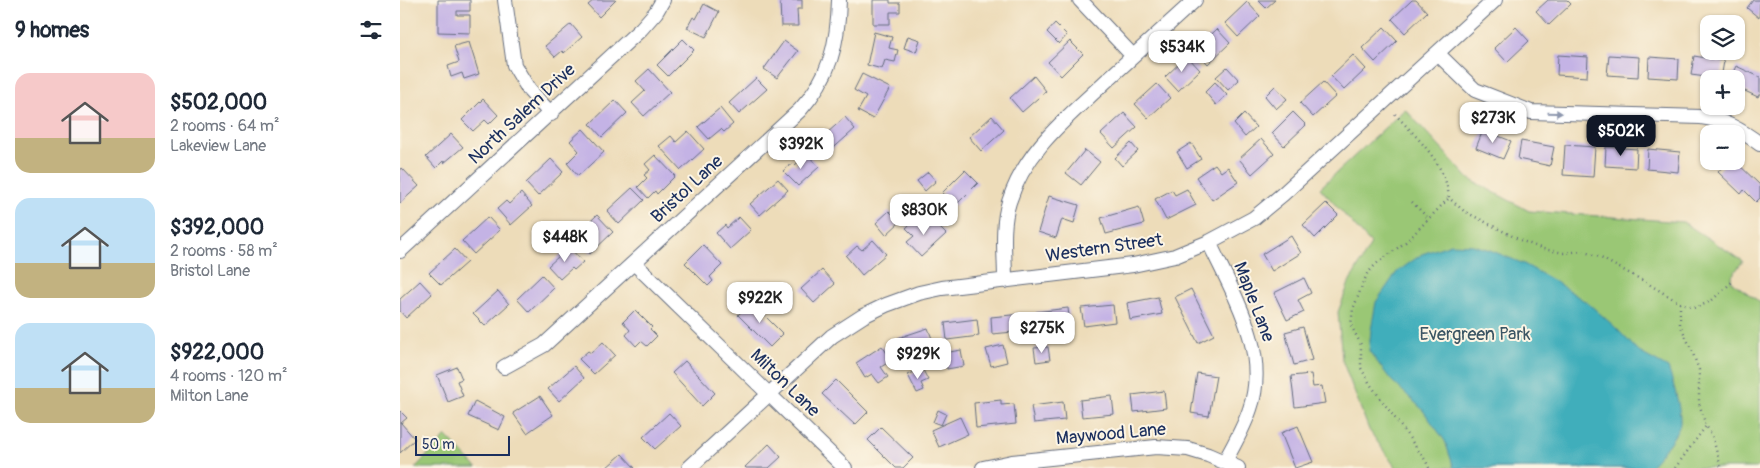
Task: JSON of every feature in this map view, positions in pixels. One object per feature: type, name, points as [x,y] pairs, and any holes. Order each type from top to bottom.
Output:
[{"type":"street","points":[[505,0],[514,65],[529,90],[551,114]]},
{"type":"street","name":"North Salem Drive","points":[[400,251],[551,114],[641,29],[656,12],[663,0]]},
{"type":"street","name":"Bristol Lane","points":[[504,367],[544,345],[808,102],[821,82],[833,52],[837,32],[839,0]]},
{"type":"street","points":[[1080,0],[1133,56]]},
{"type":"street","points":[[1005,281],[1004,228],[1009,200],[1023,170],[1038,147],[1195,0]]},
{"type":"street","name":"Western Street","points":[[689,468],[832,336],[870,312],[919,293],[942,288],[1133,265],[1175,256],[1209,242],[1254,218],[1495,0]]},
{"type":"street","points":[[1437,53],[1476,90],[1530,112],[1715,119],[1727,123],[1760,144]]},
{"type":"street","name":"Maple Lane","points":[[1209,242],[1248,327],[1256,361],[1256,379],[1250,410],[1225,461]]},
{"type":"street","name":"Milton Lane","points":[[634,262],[845,468]]},
{"type":"street","name":"Maywood Lane","points":[[983,468],[1012,462],[1156,447],[1188,449],[1225,461],[1238,468]]},
{"type":"path","points":[[1395,114],[1429,151],[1448,188],[1449,198],[1464,211],[1520,240],[1543,250],[1564,253],[1582,251],[1599,257],[1680,303],[1693,308],[1720,294],[1732,282]]},
{"type":"path","points":[[1429,468],[1426,461],[1370,384],[1361,368],[1361,345],[1351,325],[1353,309],[1367,274],[1376,264],[1407,241],[1449,198]]},
{"type":"path","points":[[1412,202],[1429,219]]},
{"type":"path","points":[[1680,303],[1680,324],[1699,370],[1699,403],[1706,426],[1712,435],[1721,468]]},
{"type":"path","points":[[1675,468],[1706,426]]},
{"type":"green space","name":"Evergreen Park","points":[[1405,109],[1469,179],[1529,211],[1683,222],[1743,261],[1731,277],[1732,282],[1760,302],[1760,465],[1756,468],[1396,468],[1369,430],[1342,360],[1338,312],[1349,283],[1371,244],[1320,188]]},
{"type":"green space","points":[[446,436],[477,468],[415,468]]},
{"type":"water","points":[[1451,244],[1473,245],[1490,250],[1524,264],[1556,282],[1589,304],[1639,352],[1668,368],[1678,403],[1680,423],[1672,440],[1649,468],[1454,468],[1445,441],[1422,409],[1391,380],[1369,351],[1376,302],[1397,272],[1422,254]]},
{"type":"building","points":[[438,0],[470,0],[470,11],[457,11],[457,15],[470,15],[470,33],[438,32]]},
{"type":"building","points":[[594,0],[616,0],[599,17],[588,5]]},
{"type":"building","points":[[780,0],[802,0],[802,9],[797,9],[798,26],[781,26]]},
{"type":"building","points":[[873,0],[890,0],[890,3],[900,3],[900,12],[890,12],[890,24],[873,24]]},
{"type":"building","points":[[1258,0],[1275,0],[1266,8]]},
{"type":"building","points":[[1412,0],[1416,0],[1427,12],[1405,33],[1392,19]]},
{"type":"building","points":[[1548,0],[1567,0],[1571,4],[1549,25],[1536,11]]},
{"type":"building","points":[[1753,0],[1760,0],[1759,18],[1747,8]]},
{"type":"building","points":[[1247,2],[1260,16],[1238,37],[1225,23]]},
{"type":"building","points":[[704,4],[719,12],[706,37],[687,28],[693,17],[696,19]]},
{"type":"building","points":[[1055,23],[1067,35],[1059,44],[1047,32]]},
{"type":"building","points":[[571,24],[582,37],[564,53],[562,51],[555,57],[545,46]]},
{"type":"building","points":[[1384,27],[1397,41],[1375,62],[1362,48]]},
{"type":"building","points":[[1516,27],[1529,41],[1507,62],[1494,48]]},
{"type":"building","points":[[1217,29],[1230,43],[1208,64],[1195,50]]},
{"type":"building","points":[[874,32],[892,37],[889,48],[898,50],[895,62],[885,60],[882,69],[867,65]]},
{"type":"building","points":[[908,36],[920,40],[916,52],[904,48]]},
{"type":"building","points":[[683,39],[694,50],[668,76],[657,65]]},
{"type":"building","points":[[784,41],[798,51],[777,78],[764,69]]},
{"type":"building","points":[[1070,41],[1083,54],[1061,76],[1048,62]]},
{"type":"building","points":[[469,42],[479,74],[464,79],[462,73],[451,77],[448,66],[459,62],[454,46]]},
{"type":"building","points":[[1353,55],[1366,69],[1344,90],[1331,76]]},
{"type":"building","points":[[1558,55],[1588,57],[1587,77],[1557,75]]},
{"type":"building","points":[[1609,55],[1639,57],[1638,77],[1607,75]]},
{"type":"building","points":[[1187,56],[1200,70],[1178,91],[1165,77]]},
{"type":"building","points":[[1694,56],[1700,57],[1700,60],[1724,61],[1722,70],[1700,70],[1700,76],[1691,75]]},
{"type":"building","points":[[1649,57],[1679,59],[1678,79],[1648,77]]},
{"type":"building","points":[[1736,66],[1745,70],[1734,70]]},
{"type":"building","points":[[1227,67],[1239,80],[1228,90],[1216,77]]},
{"type":"building","points":[[649,69],[670,92],[644,116],[632,103],[645,91],[636,81]]},
{"type":"building","points":[[1745,70],[1760,77],[1760,93],[1758,97],[1745,91]]},
{"type":"building","points":[[862,74],[890,88],[873,119],[858,111],[866,97],[854,90]]},
{"type":"building","points":[[1034,76],[1046,91],[1022,112],[1010,98]]},
{"type":"building","points":[[756,78],[767,89],[739,114],[729,103]]},
{"type":"building","points":[[1215,82],[1227,95],[1216,105],[1205,92]]},
{"type":"building","points":[[1323,82],[1336,96],[1313,117],[1300,103]]},
{"type":"building","points":[[1157,84],[1170,98],[1148,118],[1135,104]]},
{"type":"building","points":[[1275,86],[1287,99],[1276,109],[1265,96]]},
{"type":"building","points":[[483,99],[498,115],[489,124],[485,120],[473,131],[462,120]]},
{"type":"building","points":[[615,100],[627,113],[602,137],[590,124]]},
{"type":"building","points":[[720,108],[733,124],[724,132],[721,129],[709,139],[698,127]]},
{"type":"building","points":[[1293,112],[1306,125],[1284,146],[1272,133]]},
{"type":"building","points":[[1124,113],[1137,127],[1114,148],[1101,134]]},
{"type":"building","points":[[1244,114],[1256,127],[1245,137],[1234,124]]},
{"type":"building","points":[[992,116],[1004,130],[981,151],[969,137]]},
{"type":"building","points":[[845,117],[855,129],[828,153],[817,142]]},
{"type":"building","points":[[583,129],[604,152],[578,176],[567,163],[579,151],[570,141]]},
{"type":"building","points":[[1483,130],[1511,141],[1503,159],[1476,148]]},
{"type":"building","points":[[688,131],[704,149],[681,170],[659,146],[671,136],[676,142]]},
{"type":"building","points":[[451,134],[463,147],[436,168],[426,157]]},
{"type":"building","points":[[1261,139],[1274,154],[1252,174],[1239,159]]},
{"type":"building","points":[[1521,141],[1554,147],[1550,166],[1518,159]]},
{"type":"building","points":[[1131,143],[1138,151],[1122,166],[1115,158]]},
{"type":"building","points":[[1191,143],[1201,159],[1187,168],[1177,152]]},
{"type":"building","points":[[1565,145],[1595,147],[1593,177],[1563,175]]},
{"type":"building","points":[[1606,147],[1637,149],[1636,168],[1605,166]]},
{"type":"building","points":[[1648,149],[1680,152],[1678,172],[1647,169]]},
{"type":"building","points":[[1085,150],[1100,162],[1081,185],[1066,173]]},
{"type":"building","points":[[807,154],[819,167],[798,186],[783,171],[793,163],[795,165]]},
{"type":"building","points":[[655,155],[675,176],[657,194],[655,191],[648,198],[638,187],[647,178],[644,175],[650,170],[645,164]]},
{"type":"building","points":[[551,159],[563,172],[538,196],[526,183]]},
{"type":"building","points":[[1215,164],[1221,172],[1228,167],[1238,182],[1212,200],[1196,177]]},
{"type":"building","points":[[402,168],[419,186],[400,203],[400,171]]},
{"type":"building","points":[[965,170],[978,183],[955,206],[942,193]]},
{"type":"building","points":[[1720,170],[1744,170],[1760,185],[1760,198],[1756,202],[1744,190],[1741,194],[1718,172]]},
{"type":"building","points":[[928,172],[936,181],[925,191],[917,181]]},
{"type":"building","points":[[778,179],[788,190],[760,215],[750,204]]},
{"type":"building","points":[[632,188],[644,200],[619,224],[607,211]]},
{"type":"building","points":[[1187,189],[1196,205],[1166,220],[1155,199],[1172,190],[1175,195]]},
{"type":"building","points":[[521,193],[532,206],[511,225],[497,209],[506,201],[509,204]]},
{"type":"building","points":[[1049,196],[1079,205],[1074,223],[1062,219],[1056,238],[1038,232]]},
{"type":"building","points":[[1326,203],[1338,215],[1315,238],[1303,225]]},
{"type":"building","points":[[1139,207],[1144,224],[1106,234],[1101,218]]},
{"type":"building","points":[[889,211],[900,222],[886,235],[876,223]]},
{"type":"building","points":[[597,215],[613,232],[590,254],[574,237]]},
{"type":"building","points":[[488,217],[500,230],[474,254],[462,241]]},
{"type":"building","points":[[739,217],[751,230],[730,249],[716,233],[725,225],[727,228]]},
{"type":"building","points":[[917,218],[925,226],[932,220],[946,234],[921,257],[907,242],[914,236],[906,228]]},
{"type":"building","points":[[1291,236],[1301,253],[1272,271],[1262,254]]},
{"type":"building","points":[[873,240],[886,254],[862,275],[846,256],[857,246],[862,250]]},
{"type":"building","points":[[703,245],[722,265],[710,277],[713,281],[708,286],[685,263]]},
{"type":"building","points":[[569,247],[583,262],[574,270],[572,268],[560,279],[548,266]]},
{"type":"building","points":[[455,249],[467,262],[441,285],[429,273]]},
{"type":"building","points":[[822,270],[835,284],[814,303],[801,289]]},
{"type":"building","points":[[542,275],[554,288],[529,312],[517,299]]},
{"type":"building","points":[[1304,278],[1311,293],[1298,300],[1304,312],[1287,320],[1274,293]]},
{"type":"building","points":[[420,281],[432,294],[406,318],[400,311],[400,299]]},
{"type":"building","points":[[1191,289],[1214,335],[1198,343],[1175,297]]},
{"type":"building","points":[[498,291],[509,304],[485,326],[473,314]]},
{"type":"building","points":[[1158,297],[1162,314],[1130,320],[1127,303]]},
{"type":"building","points":[[751,302],[783,334],[770,347],[738,315]]},
{"type":"building","points":[[1113,305],[1115,322],[1084,326],[1081,308]]},
{"type":"building","points":[[1068,308],[1070,326],[1038,329],[1036,312]]},
{"type":"building","points":[[635,310],[652,327],[650,329],[657,336],[647,346],[641,341],[636,346],[626,335],[630,330],[623,322]]},
{"type":"building","points":[[1022,314],[1024,331],[992,334],[991,317]]},
{"type":"building","points":[[977,319],[979,336],[947,340],[945,323]]},
{"type":"building","points":[[1303,327],[1312,360],[1294,365],[1285,332]]},
{"type":"building","points":[[928,328],[934,344],[903,355],[898,338]]},
{"type":"building","points":[[603,342],[615,355],[594,374],[579,359],[588,351],[591,353]]},
{"type":"building","points":[[1003,345],[1007,362],[991,366],[986,349]]},
{"type":"building","points":[[882,346],[892,360],[881,367],[888,377],[879,383],[872,374],[865,378],[856,363]]},
{"type":"building","points":[[1048,347],[1050,360],[1036,362],[1034,348]]},
{"type":"building","points":[[961,350],[964,366],[947,369],[944,353]]},
{"type":"building","points":[[685,361],[715,393],[702,406],[672,373]]},
{"type":"building","points":[[574,366],[584,378],[559,401],[548,389]]},
{"type":"building","points":[[457,367],[462,379],[457,381],[463,396],[448,402],[437,375]]},
{"type":"building","points":[[922,368],[928,380],[921,383],[924,390],[917,393],[908,375]]},
{"type":"building","points":[[1197,373],[1216,376],[1209,416],[1191,413]]},
{"type":"building","points":[[1311,374],[1313,387],[1322,386],[1325,403],[1295,407],[1291,376]]},
{"type":"building","points":[[836,380],[868,412],[855,425],[822,394]]},
{"type":"building","points":[[1164,391],[1166,408],[1134,412],[1132,395]]},
{"type":"building","points":[[540,396],[553,415],[527,433],[513,413]]},
{"type":"building","points":[[1112,396],[1114,414],[1082,417],[1080,400]]},
{"type":"building","points":[[1001,400],[1001,405],[1014,404],[1016,424],[976,428],[974,403]]},
{"type":"building","points":[[475,401],[505,417],[499,430],[468,416]]},
{"type":"building","points":[[1063,402],[1065,420],[1034,423],[1031,406]]},
{"type":"building","points":[[938,410],[946,414],[941,425],[933,422]]},
{"type":"building","points":[[400,411],[407,418],[401,423],[415,439],[400,453]]},
{"type":"building","points":[[669,413],[681,426],[655,449],[643,437]]},
{"type":"building","points":[[960,417],[968,434],[939,447],[931,430]]},
{"type":"building","points":[[1298,426],[1313,462],[1295,468],[1281,433]]},
{"type":"building","points":[[881,427],[913,458],[903,468],[896,468],[868,440]]},
{"type":"building","points":[[769,444],[781,457],[769,468],[745,467]]},
{"type":"building","points":[[622,454],[635,468],[606,468]]}]
